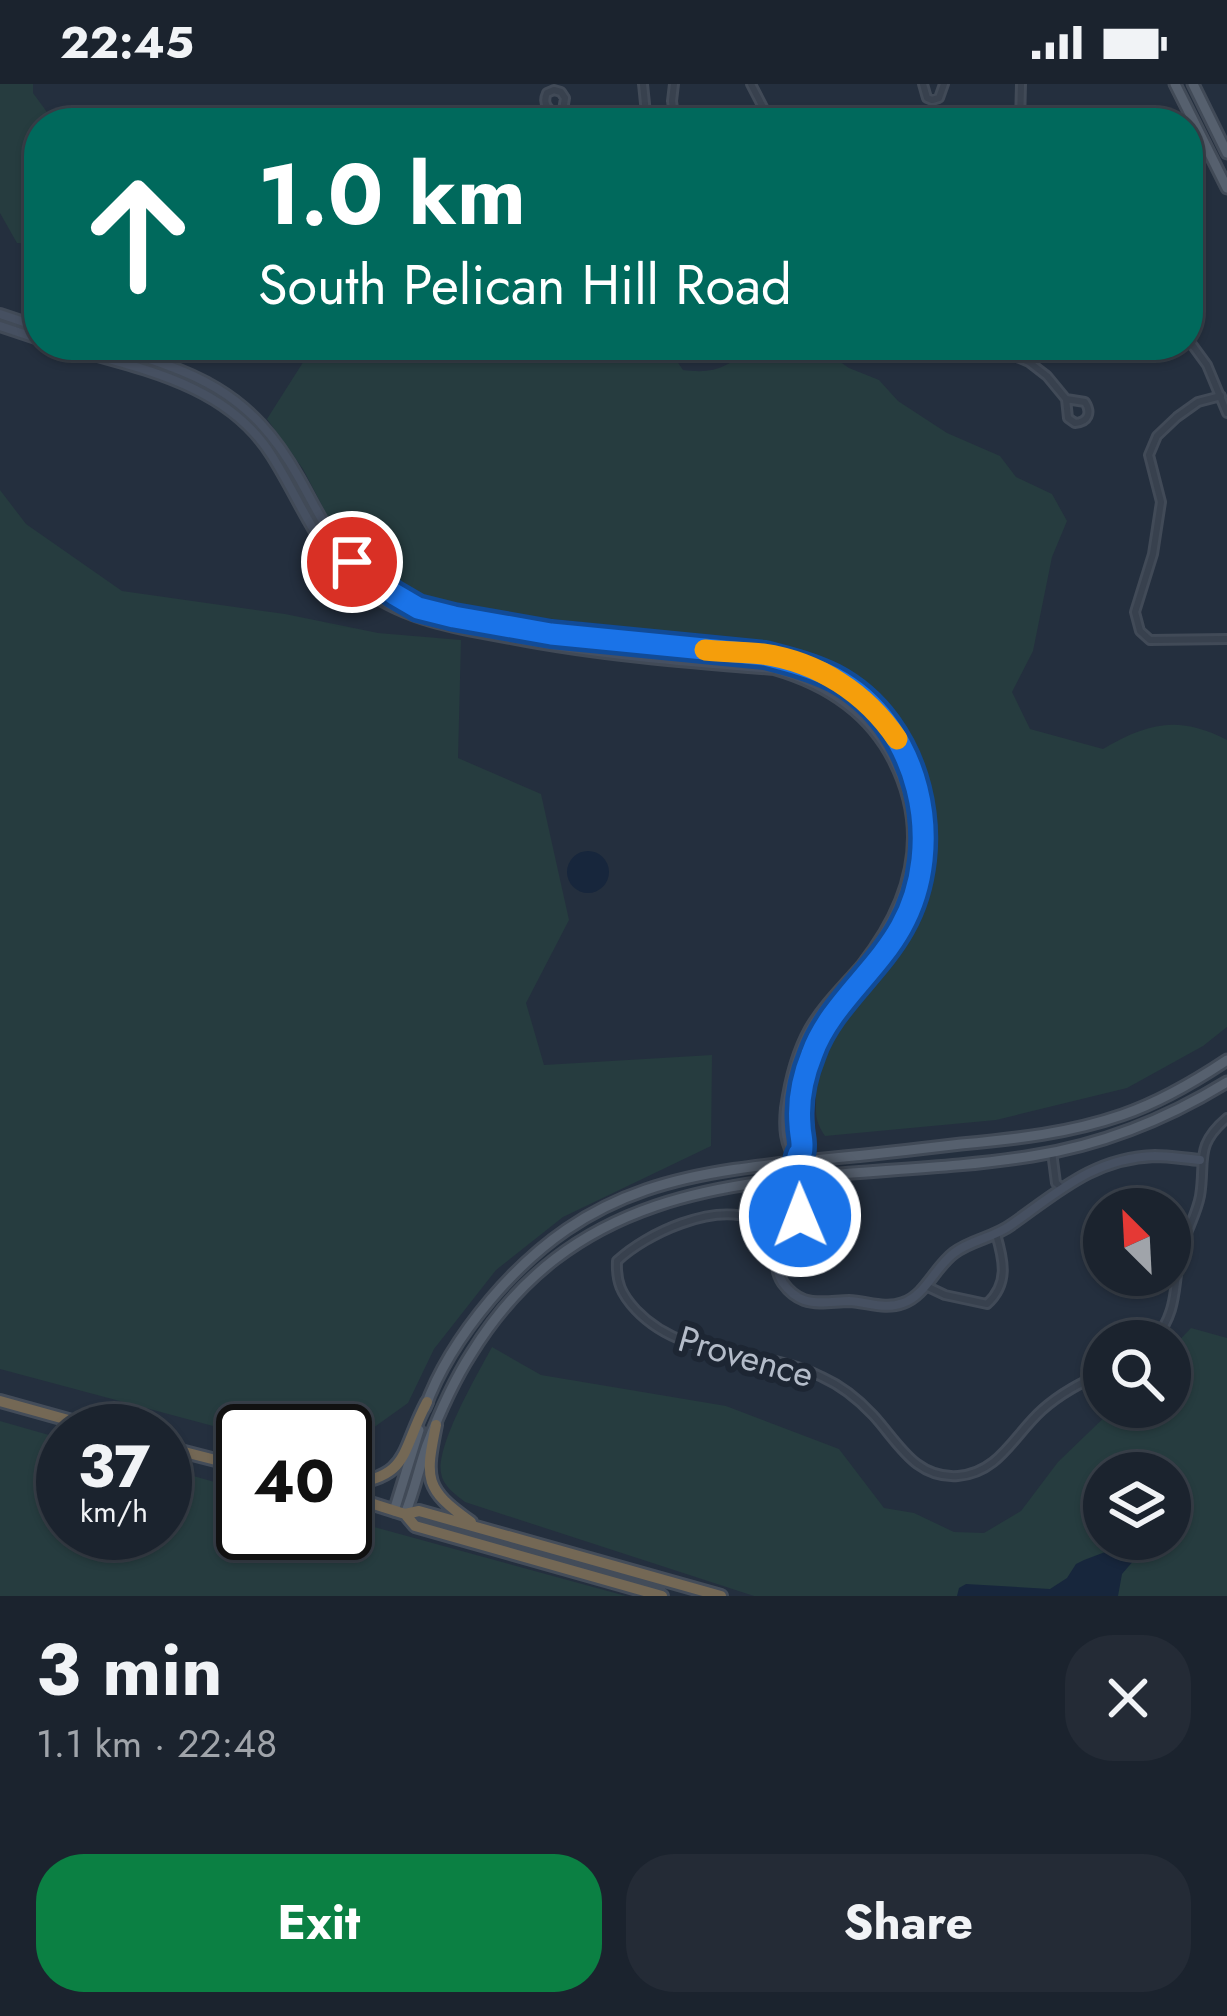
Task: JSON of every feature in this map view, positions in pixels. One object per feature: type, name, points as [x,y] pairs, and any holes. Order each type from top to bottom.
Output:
[{"type":"highway","points":[[0,1401],[36,1411]]},
{"type":"highway","points":[[372,1481],[391,1473],[427,1402]]},
{"type":"highway","points":[[436,1425],[427,1469],[431,1483],[448,1505],[479,1528]]},
{"type":"highway","points":[[372,1504],[399,1512],[419,1511],[721,1596]]},
{"type":"highway","points":[[399,1512],[415,1526],[662,1596]]},
{"type":"main road","points":[[1192,84],[1227,153]]},
{"type":"main road","points":[[1203,141],[1227,188]]},
{"type":"main road","points":[[399,1512],[427,1402],[444,1366],[477,1316],[527,1261],[574,1225],[630,1195],[670,1180],[720,1170],[1022,1139],[1080,1127],[1164,1097],[1227,1060]]},
{"type":"main road","points":[[399,1512],[456,1379],[495,1320],[538,1273],[617,1221],[674,1198],[730,1185],[1016,1158],[1088,1144],[1164,1117],[1227,1082]]},
{"type":"street","points":[[923,84],[932,100],[939,98],[944,84]]},
{"type":"street","points":[[547,108],[544,100],[554,90],[566,98],[564,108]]},
{"type":"street","points":[[114,360],[173,378],[208,395],[243,422],[270,451],[313,532],[338,565],[394,609],[494,629],[765,655],[837,680],[880,715],[912,770],[921,808],[919,885],[905,920],[812,1026],[798,1052],[785,1118],[787,1146],[797,1161],[802,1209],[780,1249],[778,1269],[783,1282],[801,1299],[889,1306],[910,1301],[958,1250],[996,1234],[1061,1187],[1114,1162],[1159,1156],[1201,1160]]},
{"type":"street","points":[[156,360],[202,377],[252,414],[275,440],[341,550],[368,577],[417,612]]},
{"type":"street","points":[[1019,360],[1047,376],[1066,398],[1068,418],[1083,422],[1089,409],[1085,402],[1066,398]]},
{"type":"street","points":[[1203,360],[1227,413]]},
{"type":"street","points":[[1221,396],[1198,402],[1178,417],[1157,436],[1149,455],[1161,502],[1154,554],[1135,612],[1139,631],[1150,640],[1227,639]]},
{"type":"street","points":[[243,422],[252,414]]},
{"type":"street","points":[[253,432],[261,424]]},
{"type":"street","points":[[797,1161],[803,1147],[801,1092],[820,1034],[887,941]]},
{"type":"street","points":[[1166,1320],[1175,1305],[1183,1244],[1200,1195],[1201,1160],[1212,1134],[1227,1118]]},
{"type":"street","points":[[1052,1152],[1056,1183],[1061,1187]]},
{"type":"street","name":"Provence","points":[[786,1240],[755,1220],[724,1214],[690,1220],[631,1248],[617,1261],[616,1278],[639,1313],[677,1340],[785,1364],[845,1390],[902,1452],[930,1473],[962,1476],[989,1467],[1045,1408],[1083,1382]]},
{"type":"street","points":[[925,1286],[987,1304],[1000,1293],[1005,1269],[996,1234]]},
{"type":"green space","points":[[0,84],[33,84],[33,93],[44,108],[24,108],[24,243],[17,243],[0,213]]},
{"type":"green space","points":[[304,360],[676,360],[683,370],[694,371],[720,368],[733,360],[837,360],[879,380],[898,401],[947,433],[1000,456],[1016,477],[1052,494],[1067,521],[1052,557],[1033,651],[1012,692],[1030,729],[1103,749],[1164,725],[1193,727],[1227,740],[1227,1027],[1203,1046],[1127,1088],[996,1120],[825,1136],[816,1111],[822,1048],[839,1018],[905,937],[929,865],[925,791],[905,744],[880,708],[835,670],[778,643],[460,609],[407,592],[356,556],[267,419]]},
{"type":"green space","points":[[0,490],[26,524],[122,591],[285,614],[378,633],[461,640],[458,758],[541,794],[569,920],[526,1003],[544,1065],[712,1055],[711,1146],[563,1217],[496,1270],[434,1349],[408,1403],[372,1429],[372,1404],[216,1404],[216,1427],[192,1420],[192,1404],[131,1404],[0,1369]]},
{"type":"green space","points":[[1191,1328],[1227,1338],[1227,1596],[754,1596],[465,1502],[447,1486],[441,1473],[451,1428],[492,1347],[541,1375],[726,1406],[839,1449],[884,1508],[914,1513],[954,1532],[984,1533],[1021,1511],[1058,1462],[1093,1428],[1191,1428]]},
{"type":"green space","points":[[0,1421],[36,1431],[36,1560],[192,1560],[192,1476],[216,1482],[216,1560],[372,1560],[372,1526],[626,1596],[0,1596]]},
{"type":"water","points":[[588,851],[603,857],[609,872],[603,887],[588,893],[573,887],[567,872],[573,857]]},
{"type":"water","points":[[1134,1560],[1122,1574],[1118,1596],[957,1596],[966,1584],[1050,1589],[1067,1578],[1076,1564]]},
{"type":"slow traffic","points":[[705,650],[765,655],[837,680],[880,715],[897,739]]},
{"type":"route","points":[[352,562],[418,608],[454,617],[551,634],[765,655],[799,663],[837,680],[860,697],[896,738],[912,770],[921,808],[919,885],[891,945],[820,1034],[810,1058],[801,1092],[800,1216]]}]
